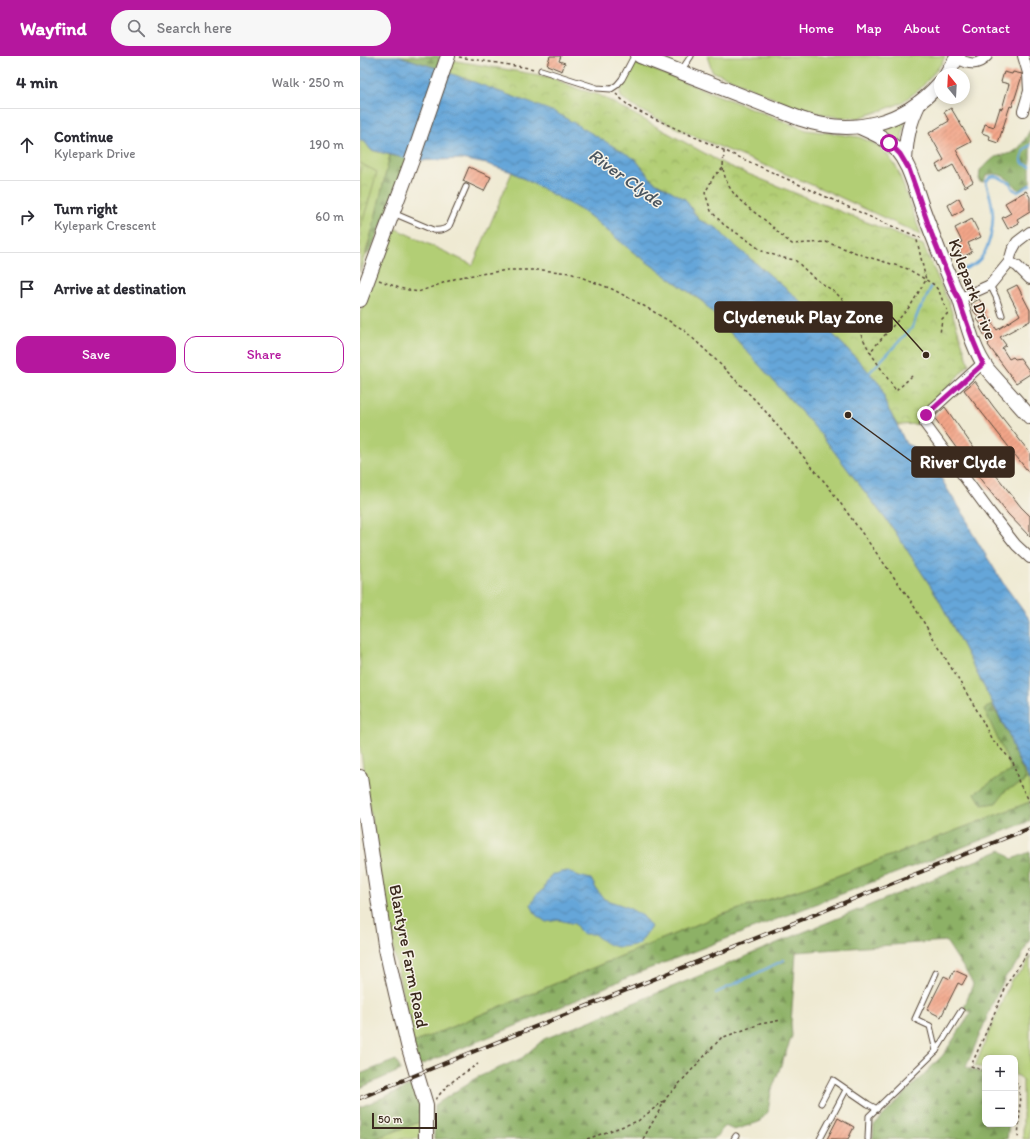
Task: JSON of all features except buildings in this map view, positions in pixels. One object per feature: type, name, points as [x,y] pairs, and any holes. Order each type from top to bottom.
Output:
[{"type":"main road","points":[[360,300],[393,213],[448,56]]},
{"type":"main road","points":[[640,56],[812,123],[831,126],[860,127],[889,119],[919,103],[934,89]]},
{"type":"main road","points":[[951,68],[957,57]]},
{"type":"main road","name":"Kylepark Drive","points":[[905,161],[907,133],[919,103]]},
{"type":"main road","name":"Kylepark Drive","points":[[860,127],[889,143],[905,161],[983,364],[1030,417]]},
{"type":"main road","name":"Blantyre Farm Road","points":[[360,778],[388,956],[408,1045],[426,1105],[426,1139]]},
{"type":"street","points":[[957,57],[966,63],[975,63],[987,56]]},
{"type":"street","points":[[1023,56],[1028,73],[1029,91],[1023,111]]},
{"type":"street","points":[[959,299],[990,285],[1009,262],[1012,251],[1017,242],[1030,232]]},
{"type":"street","points":[[1009,262],[1017,266],[1030,278]]},
{"type":"street","points":[[983,364],[926,415],[925,424],[990,512],[1016,545],[1030,558]]},
{"type":"lane","points":[[540,70],[597,88],[611,89],[617,85],[622,78],[634,56]]},
{"type":"lane","points":[[680,72],[691,56]]},
{"type":"lane","points":[[393,213],[433,230],[438,231],[445,229],[449,226],[466,187]]},
{"type":"lane","points":[[990,285],[1002,315]]},
{"type":"lane","points":[[936,973],[915,1019],[930,1026],[936,1051]]},
{"type":"lane","points":[[868,1139],[869,1116],[936,1051],[961,1011]]},
{"type":"lane","points":[[821,1103],[832,1080],[877,1109]]},
{"type":"lane","points":[[820,1139],[846,1090]]},
{"type":"path","points":[[454,56],[540,70]]},
{"type":"path","points":[[611,89],[631,108],[876,220],[919,238]]},
{"type":"path","points":[[724,151],[723,172],[729,187],[735,196],[792,244],[826,242],[908,269],[933,284],[939,292],[945,307],[949,312],[942,319],[940,334]]},
{"type":"path","points":[[724,168],[714,176],[705,193],[711,211],[724,225],[762,251],[794,260],[844,300],[848,316],[856,325],[876,362],[881,367],[896,391],[912,376]]},
{"type":"path","points":[[870,352],[911,305],[926,280],[916,236]]},
{"type":"path","points":[[369,276],[399,288],[418,292],[460,277],[508,270],[542,270],[570,273],[612,289],[684,330],[761,406],[837,498],[909,598],[978,712],[991,738],[1013,762],[1019,783],[1030,802]]},
{"type":"path","points":[[982,1070],[971,1066],[1009,980],[1023,960],[1030,946]]},
{"type":"path","points":[[587,1139],[638,1121],[667,1097],[721,1038],[760,1024],[782,1020]]},
{"type":"path","points":[[434,1104],[440,1093],[456,1078],[478,1064]]},
{"type":"path","points":[[1018,1085],[1020,1109],[1018,1139]]},
{"type":"path","points":[[643,1139],[667,1097]]},
{"type":"green space","points":[[399,56],[439,56],[439,69]]},
{"type":"green space","points":[[707,56],[945,56],[942,63],[938,68],[934,68],[934,73],[921,88],[901,103],[858,118],[836,117],[796,108],[712,71]]},
{"type":"green space","points":[[451,60],[550,77],[578,89],[599,95],[726,165],[923,245],[949,303],[969,364],[919,418],[917,424],[897,425],[886,405],[881,386],[861,363],[797,298],[726,238],[717,228],[699,220],[685,199],[653,181],[635,159],[446,72]]},
{"type":"green space","points":[[636,63],[806,130],[859,137],[873,143],[886,153],[897,168],[921,235],[829,192],[689,134],[636,108],[621,97],[620,93],[621,86],[627,72]]},
{"type":"green space","points":[[905,117],[901,145],[878,128]]},
{"type":"green space","points":[[1030,130],[1030,183],[1019,190],[1008,179],[996,174],[986,175],[984,182],[979,181],[980,170],[995,157],[1012,153],[1019,148]]},
{"type":"green space","points":[[360,140],[365,142],[371,150],[390,155],[375,221],[360,272]]},
{"type":"green space","points":[[390,155],[409,158],[371,250],[366,256]]},
{"type":"green space","points":[[360,163],[377,172],[360,231]]},
{"type":"green space","points":[[512,172],[586,213],[633,252],[703,302],[820,433],[894,530],[937,596],[1008,733],[1015,754],[1030,781],[1030,802],[811,886],[715,917],[413,1043],[385,909],[360,747],[360,313],[392,227],[473,265]]},
{"type":"green space","points":[[992,705],[1008,733],[1015,754],[1026,778],[1024,783],[1006,790],[996,803],[982,805],[975,793],[1002,775],[1010,772],[1010,766],[984,709]]},
{"type":"green space","points":[[1030,802],[1030,821],[638,973],[542,1015],[418,1066],[413,1043],[715,917],[811,886]]},
{"type":"green space","points":[[1001,850],[1012,859],[1030,852],[1030,938],[1020,960],[1006,976],[996,996],[966,1067],[982,1073],[982,1127],[1009,1127],[1007,1139],[873,1139],[874,1125],[943,1055],[971,1013],[964,1008],[973,984],[946,941],[796,952],[791,1023],[792,1036],[771,1092],[768,1112],[759,1122],[734,1130],[725,1126],[714,1139],[434,1139],[435,1105],[476,1078],[522,1058],[544,1039]]},
{"type":"green space","points":[[1030,956],[1030,1139],[1023,1139],[1023,1081],[1018,1076],[1018,1055],[982,1055],[982,1068],[975,1066],[1011,980],[1024,969]]},
{"type":"green space","points":[[396,1060],[401,1070],[360,1088],[360,1074]]},
{"type":"green space","points":[[415,1084],[421,1099],[420,1122],[374,1139],[360,1139],[360,1107]]},
{"type":"green space","points":[[420,1122],[420,1139],[374,1139]]},
{"type":"water","name":"River Clyde","points":[[360,56],[399,56],[439,69],[557,113],[635,159],[653,181],[685,199],[699,220],[717,228],[726,238],[797,298],[861,363],[881,386],[886,405],[906,444],[927,453],[949,492],[967,519],[971,531],[1003,583],[1030,620],[1030,781],[1015,754],[1008,733],[937,596],[894,530],[820,433],[703,302],[633,252],[586,213],[512,172],[487,164],[461,159],[416,161],[371,150],[365,142],[360,140]]},
{"type":"water","points":[[568,871],[591,879],[604,899],[627,907],[643,916],[651,927],[639,944],[625,947],[610,945],[594,934],[582,934],[575,924],[559,920],[546,922],[536,915],[531,905],[536,895],[544,889],[552,874]]},
{"type":"waterway","points":[[1030,145],[1024,150],[1021,160],[1024,164],[1030,166]]},
{"type":"waterway","points":[[962,270],[974,264],[981,258],[988,245],[992,229],[993,213],[986,182],[990,177],[995,176],[1010,183],[1013,189],[1018,192],[1030,185]]},
{"type":"waterway","points":[[868,374],[912,328],[919,310],[931,287]]},
{"type":"waterway","points":[[716,993],[784,960]]},
{"type":"railway","points":[[360,1098],[1030,828]]},
{"type":"place","name":"Clydeneuk Play Zone","points":[[926,355]]},
{"type":"place","name":"River Clyde","points":[[848,415]]},
{"type":"route","points":[[889,143],[900,154],[909,169],[932,235],[959,299],[978,354],[983,364],[926,415]]}]
